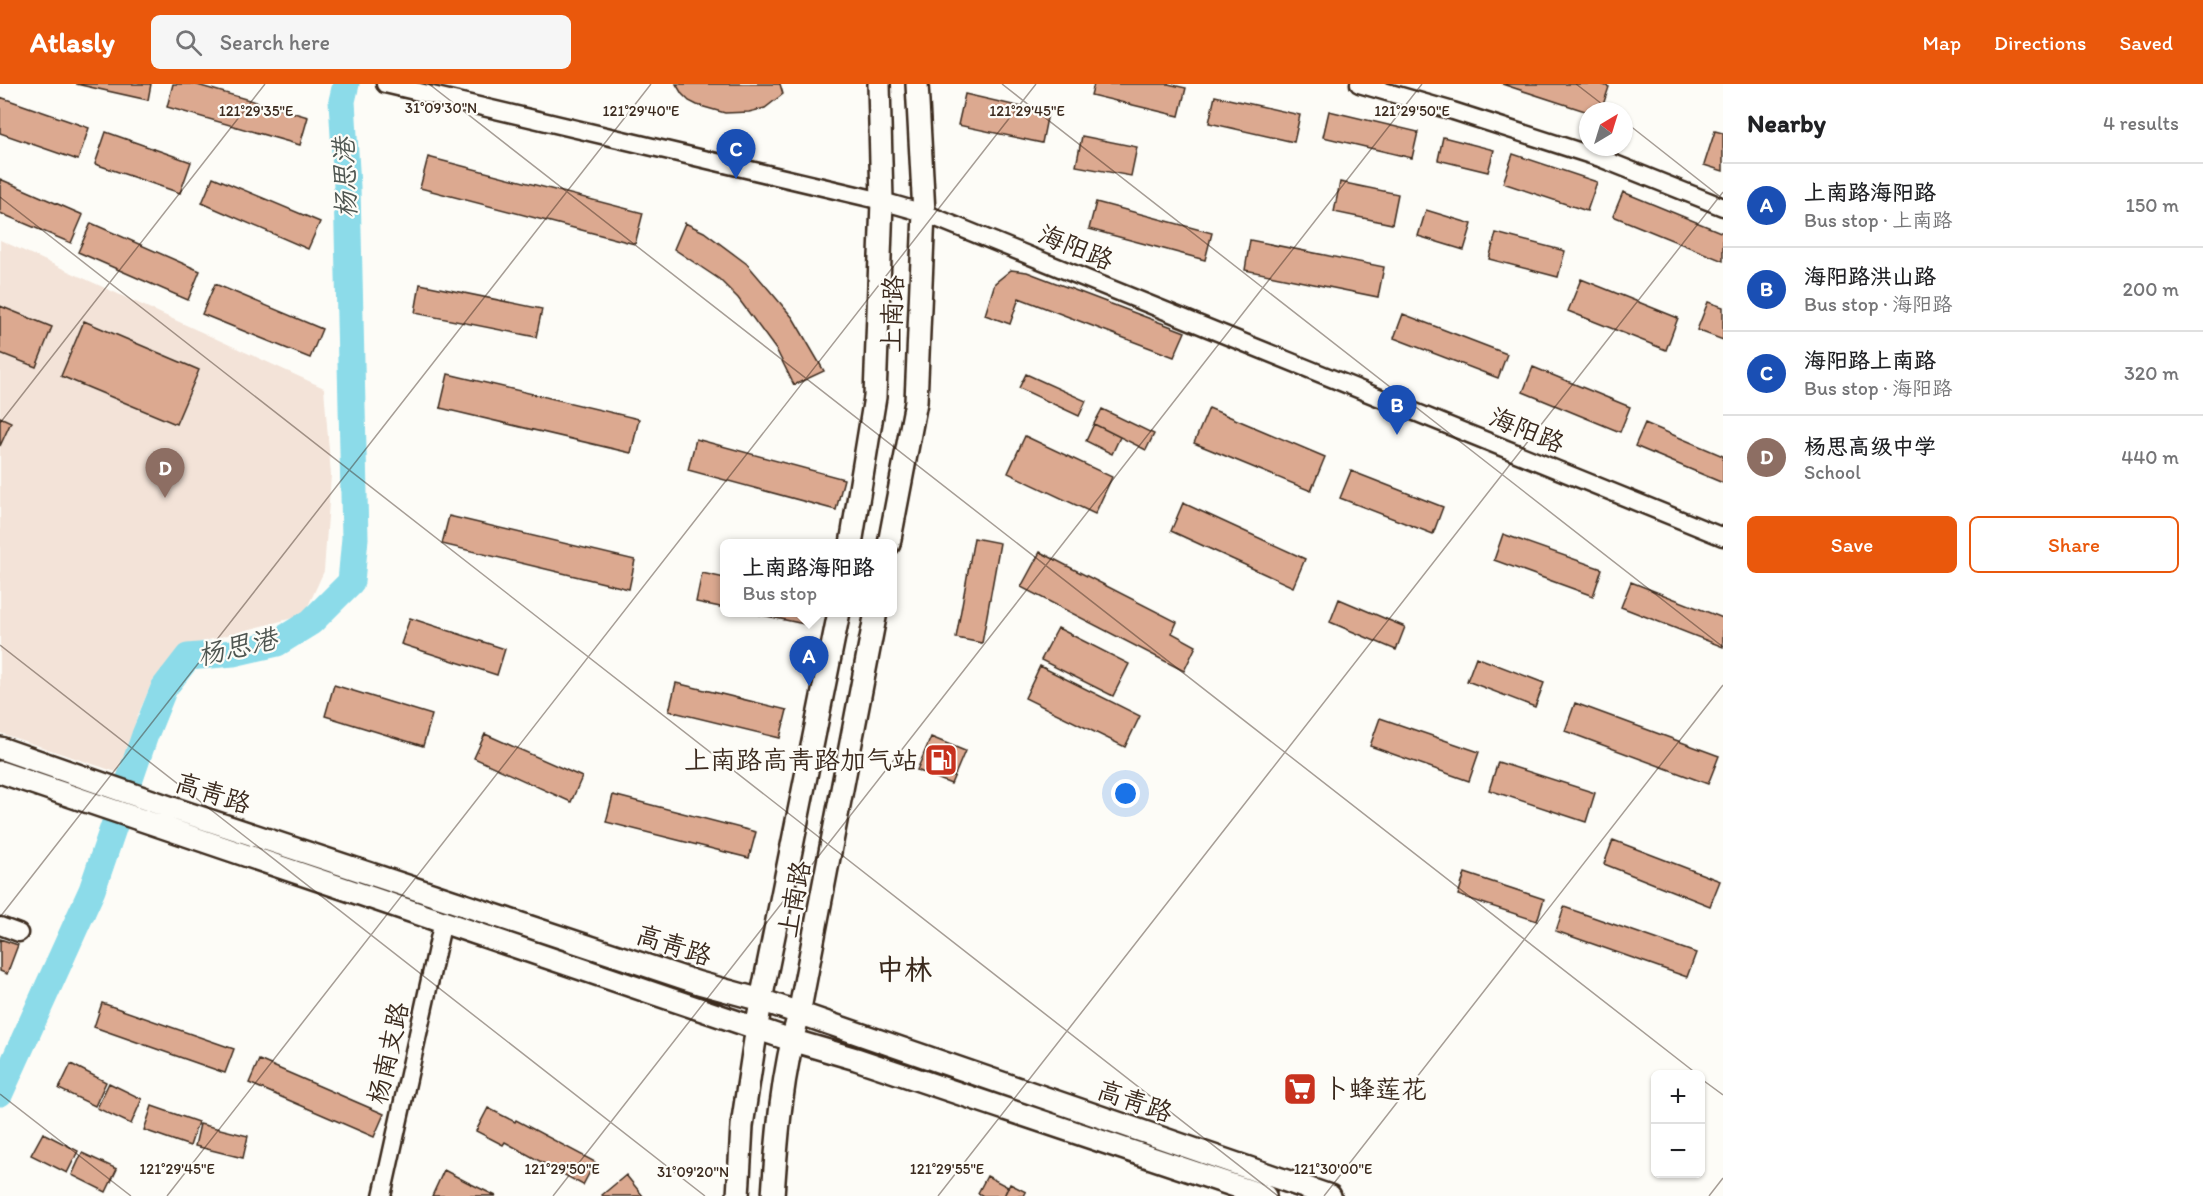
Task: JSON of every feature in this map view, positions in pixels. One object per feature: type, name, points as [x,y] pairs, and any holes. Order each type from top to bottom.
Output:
[{"type":"main road","name":"上南路","points":[[852,539],[875,397],[882,201],[879,84]]},
{"type":"main road","name":"上南路","points":[[890,539],[916,402],[924,213],[917,84]]},
{"type":"main road","name":"上南路","points":[[738,1196],[741,1126],[761,1000],[838,617]]},
{"type":"main road","name":"上南路","points":[[773,1196],[777,1128],[791,1040],[799,1014],[875,617]]},
{"type":"main road","name":"高青路","points":[[0,748],[94,781],[165,817],[443,921],[791,1040],[1265,1196]]},
{"type":"main road","name":"高青路","points":[[0,772],[90,802],[165,817],[699,983],[761,1000],[1330,1196]]},
{"type":"street","name":"海阳路","points":[[385,84],[882,201],[924,213],[1723,537]]},
{"type":"street","points":[[1359,84],[1600,158],[1723,207]]},
{"type":"street","name":"杨南支路","points":[[382,1196],[443,921]]},
{"type":"street","points":[[0,926],[20,933]]},
{"type":"shaded area","points":[[0,240],[324,388],[331,475],[324,571],[304,615],[182,647],[153,680],[138,715],[119,773],[0,733]]},
{"type":"building","points":[[76,84],[151,84],[148,100]]},
{"type":"building","points":[[173,84],[194,84],[308,117],[300,145],[167,107]]},
{"type":"building","points":[[676,84],[780,84],[783,94],[765,108],[749,112],[725,113],[689,101]]},
{"type":"building","points":[[1094,84],[1168,84],[1186,88],[1179,116],[1091,95]]},
{"type":"building","points":[[1502,84],[1601,84],[1609,87],[1604,102],[1579,102],[1579,109]]},
{"type":"building","points":[[965,94],[1048,113],[1042,143],[958,125]]},
{"type":"building","points":[[1215,96],[1300,115],[1294,142],[1209,123]]},
{"type":"building","points":[[0,97],[89,128],[78,160],[0,133]]},
{"type":"building","points":[[1329,111],[1418,132],[1412,158],[1323,137]]},
{"type":"building","points":[[1715,131],[1723,133],[1723,171],[1704,165]]},
{"type":"building","points":[[106,132],[191,162],[180,193],[95,164]]},
{"type":"building","points":[[1082,136],[1137,147],[1131,176],[1076,166]]},
{"type":"building","points":[[1443,137],[1494,150],[1488,172],[1438,160]]},
{"type":"building","points":[[1513,154],[1597,182],[1587,211],[1503,183]]},
{"type":"building","points":[[428,157],[643,213],[635,244],[420,188]]},
{"type":"building","points":[[213,177],[320,222],[308,249],[202,203]]},
{"type":"building","points":[[0,179],[83,215],[71,243],[0,213]]},
{"type":"building","points":[[1340,182],[1398,194],[1392,224],[1334,212]]},
{"type":"building","points":[[1623,192],[1723,233],[1723,261],[1613,216]]},
{"type":"building","points":[[1096,202],[1212,233],[1205,260],[1089,229]]},
{"type":"building","points":[[1426,210],[1472,224],[1464,250],[1418,236]]},
{"type":"building","points":[[91,223],[200,271],[188,300],[78,252]]},
{"type":"building","points":[[685,223],[704,232],[747,264],[793,318],[824,371],[794,385],[777,351],[738,298],[719,279],[674,249]]},
{"type":"building","points":[[1496,233],[1565,251],[1558,277],[1489,259]]},
{"type":"building","points":[[1250,240],[1384,267],[1378,297],[1245,270]]},
{"type":"building","points":[[1011,270],[1027,272],[1185,332],[1174,357],[1019,298],[1010,324],[985,315],[995,283]]},
{"type":"building","points":[[1581,279],[1678,318],[1666,350],[1568,311]]},
{"type":"building","points":[[215,284],[322,329],[310,358],[202,314]]},
{"type":"building","points":[[420,284],[542,309],[536,337],[415,313]]},
{"type":"building","points":[[1708,302],[1723,307],[1723,340],[1697,330]]},
{"type":"building","points":[[0,306],[52,327],[36,367],[0,353]]},
{"type":"building","points":[[1403,314],[1507,354],[1498,378],[1394,338]]},
{"type":"building","points":[[84,321],[199,370],[176,424],[61,376]]},
{"type":"building","points":[[1533,367],[1630,407],[1620,432],[1523,392]]},
{"type":"building","points":[[448,374],[639,419],[631,453],[440,408]]},
{"type":"building","points":[[1026,374],[1086,401],[1079,416],[1019,388]]},
{"type":"building","points":[[1209,408],[1325,457],[1311,491],[1194,443]]},
{"type":"building","points":[[1102,409],[1154,434],[1146,450],[1094,424]]},
{"type":"building","points":[[0,417],[11,422],[0,446]]},
{"type":"building","points":[[1645,423],[1723,456],[1723,483],[1635,446]]},
{"type":"building","points":[[1094,424],[1120,437],[1112,454],[1086,441]]},
{"type":"building","points":[[1025,436],[1112,477],[1095,514],[1008,473]]},
{"type":"building","points":[[696,439],[844,479],[836,510],[688,470]]},
{"type":"building","points":[[1351,471],[1443,507],[1433,534],[1340,498]]},
{"type":"building","points":[[1183,503],[1305,559],[1293,587],[1171,531]]},
{"type":"building","points":[[449,516],[635,560],[629,589],[442,544]]},
{"type":"building","points":[[1503,534],[1602,569],[1593,596],[1494,560]]},
{"type":"building","points":[[974,538],[1000,543],[982,643],[956,638]]},
{"type":"building","points":[[1040,552],[1177,622],[1172,633],[1196,646],[1184,671],[1021,587]]},
{"type":"building","points":[[702,573],[720,577],[720,607],[696,602]]},
{"type":"building","points":[[1631,582],[1723,618],[1723,647],[1621,607]]},
{"type":"building","points":[[1339,599],[1405,627],[1396,650],[1330,622]]},
{"type":"building","points":[[771,617],[811,617],[809,625]]},
{"type":"building","points":[[410,618],[505,649],[497,675],[401,644]]},
{"type":"building","points":[[1058,628],[1129,664],[1113,696],[1041,660]]},
{"type":"building","points":[[1476,657],[1544,683],[1535,707],[1467,681]]},
{"type":"building","points":[[1040,666],[1140,716],[1125,747],[1025,698]]},
{"type":"building","points":[[676,683],[787,710],[780,738],[669,711]]},
{"type":"building","points":[[334,685],[432,715],[423,746],[325,716]]},
{"type":"building","points":[[1575,703],[1719,756],[1708,784],[1565,731]]},
{"type":"building","points":[[1380,718],[1479,752],[1469,781],[1370,746]]},
{"type":"building","points":[[485,734],[582,777],[571,802],[474,758]]},
{"type":"building","name":"上南路高青路加气站","points":[[931,737],[965,751],[951,784],[917,770]]},
{"type":"building","points":[[1498,762],[1595,793],[1586,822],[1489,790]]},
{"type":"building","points":[[613,795],[756,832],[749,858],[606,822]]},
{"type":"building","points":[[1613,840],[1720,881],[1710,906],[1604,864]]},
{"type":"building","points":[[1465,873],[1544,899],[1537,921],[1458,895]]},
{"type":"building","points":[[1564,907],[1696,953],[1687,977],[1556,931]]},
{"type":"building","points":[[0,939],[18,945],[7,974],[0,971]]},
{"type":"building","points":[[102,1003],[234,1049],[225,1073],[94,1027]]},
{"type":"building","points":[[259,1060],[384,1114],[374,1137],[249,1083]]},
{"type":"building","points":[[71,1064],[106,1082],[95,1106],[59,1089]]},
{"type":"building","points":[[109,1083],[142,1099],[131,1124],[97,1108]]},
{"type":"building","points":[[152,1106],[198,1122],[190,1146],[144,1130]]},
{"type":"building","points":[[488,1108],[515,1122],[516,1120],[595,1162],[583,1185],[505,1142],[503,1145],[476,1131]]},
{"type":"building","points":[[200,1124],[248,1136],[243,1158],[195,1146]]},
{"type":"building","points":[[43,1133],[78,1151],[67,1173],[31,1155]]},
{"type":"building","points":[[82,1153],[117,1169],[106,1192],[72,1175]]},
{"type":"building","points":[[444,1170],[467,1182],[496,1196],[432,1196]]},
{"type":"building","points":[[626,1175],[643,1196],[602,1195]]},
{"type":"building","points":[[987,1176],[1008,1187],[1004,1196],[983,1196],[978,1193]]},
{"type":"building","points":[[1010,1184],[1026,1192],[1024,1196],[1004,1196]]},
{"type":"waterway","name":"杨思港","points":[[0,1093],[92,890],[145,735],[164,688],[188,657],[233,653],[277,643],[311,622],[351,582],[355,538],[347,187],[342,101],[346,84]]},
{"type":"place","name":"海阳路上南路","points":[[736,179]]},
{"type":"place","name":"海阳路洪山路","points":[[1397,435]]},
{"type":"place","name":"杨思高级中学","points":[[165,498]]},
{"type":"place","name":"上南路海阳路","points":[[809,686]]},
{"type":"place","name":"上南路高青路加气站","points":[[941,760]]},
{"type":"place","name":"卜蜂莲花","points":[[1300,1089]]},
{"type":"district","name":"中林","points":[[904,969]]}]
